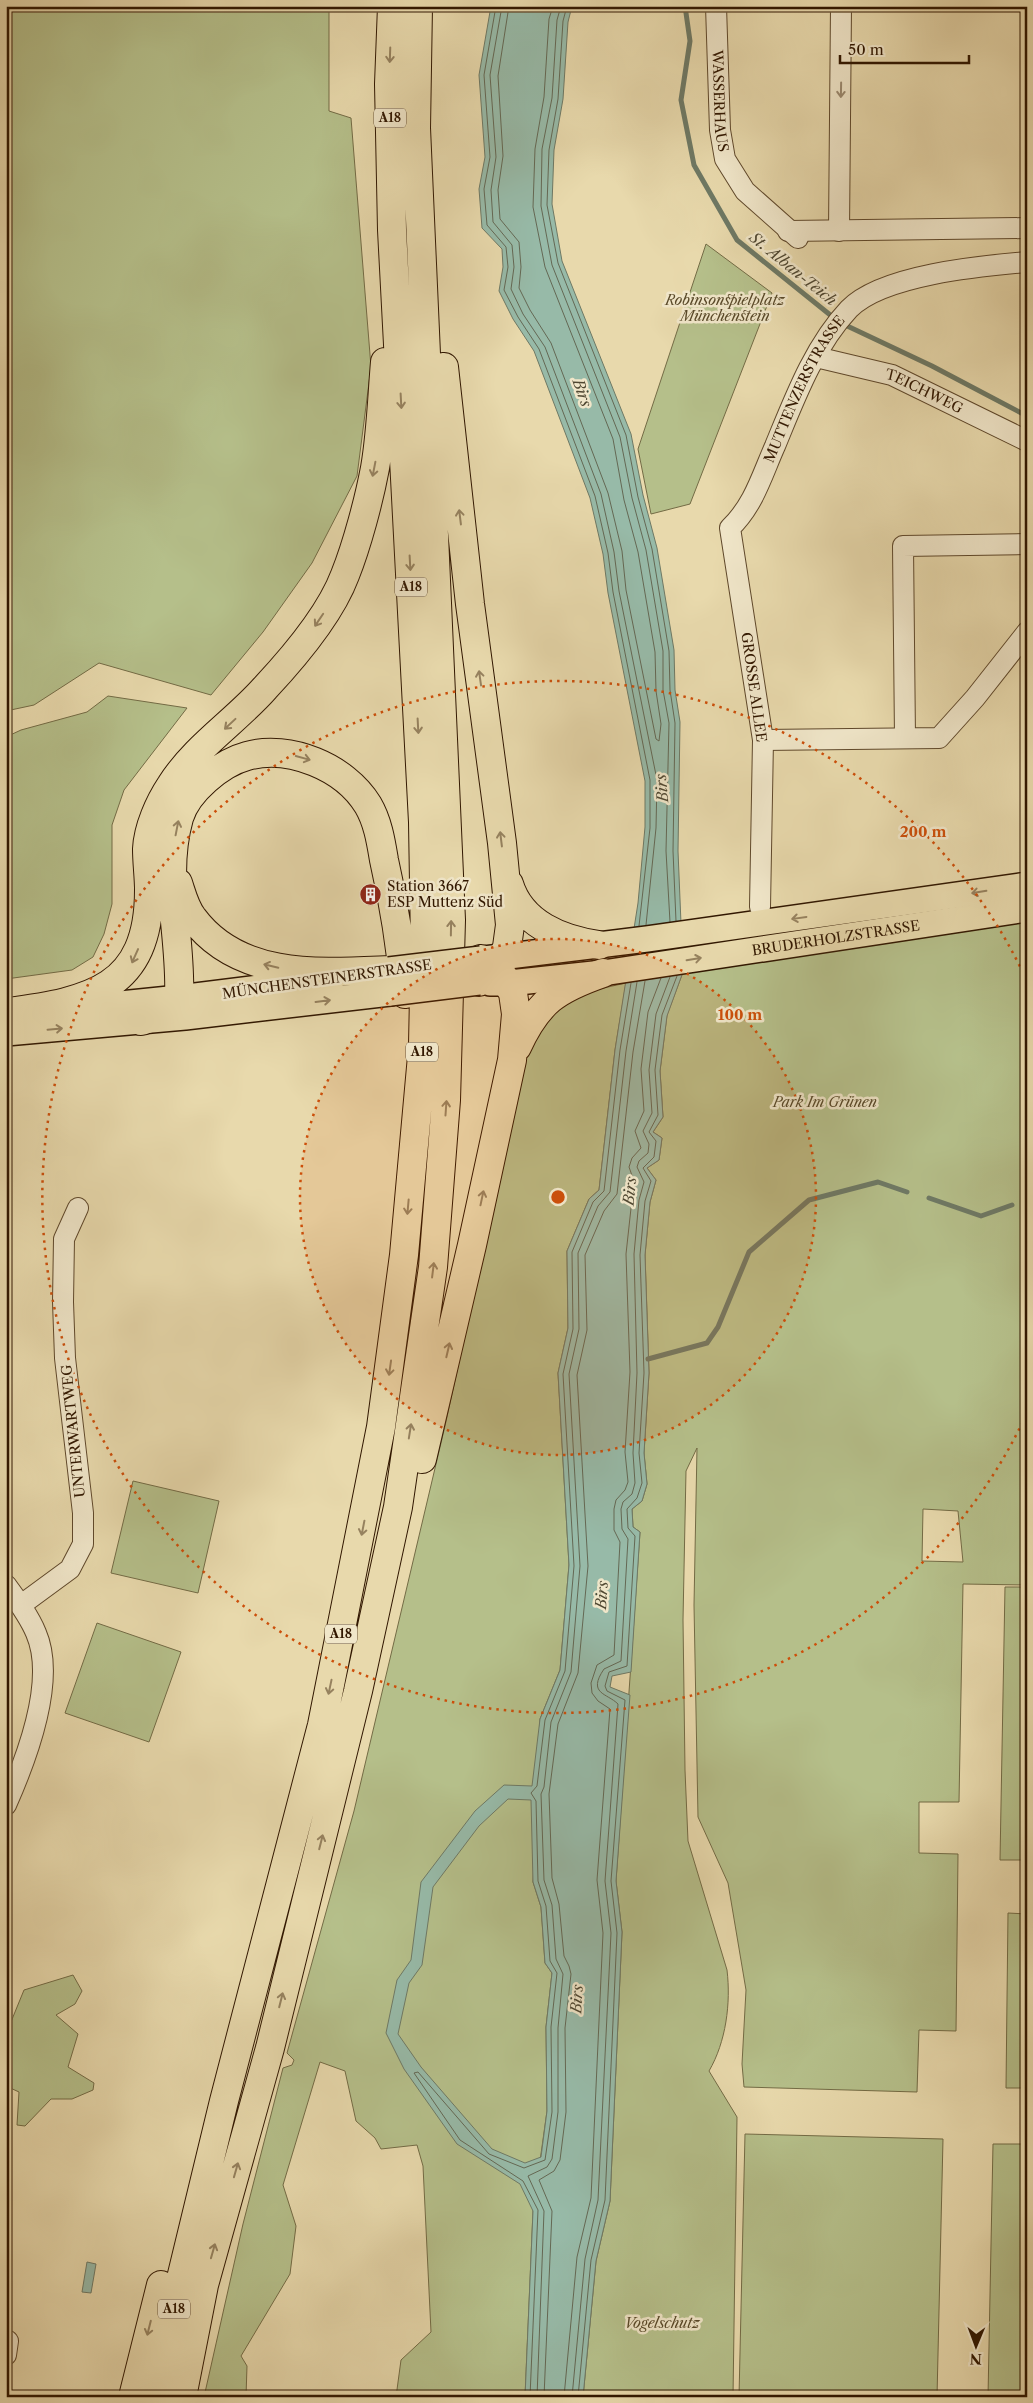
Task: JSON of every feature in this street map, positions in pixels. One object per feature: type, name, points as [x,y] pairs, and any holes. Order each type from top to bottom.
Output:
[{"type":"highway","name":"A18","points":[[156,2397],[170,2324],[224,2101],[322,1725],[364,1519],[394,1337],[404,1255],[423,1044],[425,945],[423,822],[392,230],[389,84],[392,6]]},
{"type":"highway","name":"A18","points":[[182,2397],[204,2285],[270,2048],[380,1592],[412,1421],[433,1268],[446,1100],[451,920],[416,128],[419,6]]},
{"type":"highway","points":[[334,1787],[382,1616],[427,1440],[472,1246],[512,1060],[515,1003],[494,970],[507,947],[510,925],[448,417],[436,291],[429,84],[419,6]]},
{"type":"highway","points":[[7,1019],[78,1000],[104,989],[132,964],[140,945],[146,922],[149,892],[147,848],[154,819],[170,785],[186,765],[246,708],[291,660],[321,618],[345,576],[375,468],[386,362],[381,266],[392,230]]},
{"type":"highway","points":[[177,1006],[171,885],[179,816],[202,783],[222,767],[240,757],[262,752],[289,754],[314,761],[353,786],[368,805],[376,824],[392,894],[403,973],[412,1158]]},
{"type":"highway","points":[[173,861],[177,881],[192,918],[224,948],[266,966],[390,982]]},
{"type":"highway","points":[[505,872],[518,904],[552,941],[600,945]]},
{"type":"highway","points":[[149,892],[177,1006]]},
{"type":"highway","points":[[512,1060],[530,1021],[552,986],[581,981],[603,973]]},
{"type":"highway","points":[[141,1021],[158,1016],[177,1006]]},
{"type":"highway","points":[[132,2397],[205,2124],[224,2101]]},
{"type":"highway","points":[[193,2397],[204,2341],[204,2285]]},
{"type":"main road","name":"BRUDERHOLZSTRASSE","points":[[603,973],[646,967],[1027,884]]},
{"type":"main road","name":"BRUDERHOLZSTRASSE","points":[[600,945],[647,939],[1027,909]]},
{"type":"main road","name":"MÜNCHENSTEINERSTRASSE","points":[[7,1019],[56,1010],[177,1006],[276,987],[390,982],[494,970],[552,941]]},
{"type":"main road","name":"MÜNCHENSTEINERSTRASSE","points":[[494,970],[552,986]]},
{"type":"main road","points":[[7,1019],[141,1021]]},
{"type":"street","name":"WASSERHAUS","points":[[716,6],[720,130],[725,159],[745,191],[793,234],[839,231],[1027,228]]},
{"type":"street","points":[[839,231],[841,6]]},
{"type":"street","name":"MUTTENZERSTRASSE","points":[[730,528],[744,515],[755,496],[774,446],[816,357],[850,309],[871,293],[900,283],[951,271],[1027,262]]},
{"type":"street","name":"TEICHWEG","points":[[816,357],[892,375],[1027,441]]},
{"type":"street","name":"GROSSE ALLEE","points":[[730,528],[763,740],[760,907]]},
{"type":"street","points":[[905,738],[903,546],[1027,544]]},
{"type":"street","points":[[763,740],[939,738],[975,698],[1027,632]]},
{"type":"street","name":"UNTERWARTWEG","points":[[21,1604],[70,1570],[83,1544],[83,1513],[65,1358],[63,1302],[64,1239],[78,1208]]},
{"type":"street","points":[[6,1585],[21,1604],[37,1634],[43,1662],[44,1688],[38,1712],[6,1806]]},
{"type":"green space","points":[[6,6],[329,6],[329,111],[351,118],[371,367],[357,476],[312,563],[263,632],[211,695],[99,663],[34,705],[6,711]]},
{"type":"green space","name":"Robinsonspielplatz Münchenstein","points":[[706,244],[772,293],[690,504],[651,514],[638,449]]},
{"type":"green space","points":[[108,696],[187,708],[124,790],[112,825],[112,904],[104,934],[93,957],[72,970],[6,979],[6,737],[21,730],[87,712]]},
{"type":"green space","points":[[1027,915],[1027,1585],[963,1584],[959,1802],[919,1802],[919,1853],[958,1854],[956,2031],[919,2030],[917,2092],[744,2087],[742,2064],[746,1990],[728,1883],[698,1817],[694,1605],[697,1448],[686,1471],[683,1620],[685,1770],[688,1841],[727,1970],[728,1983],[726,2022],[720,2048],[709,2071],[737,2117],[733,2397],[583,2397],[596,2261],[610,2201],[622,1932],[616,1881],[640,1532],[633,1527],[632,1509],[642,1501],[647,1484],[644,1453],[649,1373],[645,1255],[650,1202],[656,1180],[647,1168],[659,1160],[662,1138],[653,1132],[663,1117],[660,1071],[667,1015],[683,972]],"holes":[[[923,1509],[958,1511],[963,1562],[922,1561]]]},
{"type":"green space","points":[[626,983],[615,1050],[599,1190],[589,1199],[567,1251],[568,1328],[558,1373],[569,1565],[560,1670],[540,1719],[533,1882],[541,1907],[545,1963],[552,1973],[546,2027],[547,2111],[533,2211],[525,2397],[396,2397],[401,2360],[431,2332],[423,2166],[417,2145],[381,2149],[375,2138],[356,2121],[345,2071],[320,2062],[283,2185],[296,2226],[290,2274],[241,2356],[247,2366],[246,2397],[204,2397],[243,2224],[283,2068],[292,2065],[294,2060],[287,2053],[354,1811],[445,1426],[525,1061],[538,1028],[545,1017],[554,1009],[576,996]]},
{"type":"green space","points":[[133,1481],[219,1501],[198,1593],[111,1573]]},
{"type":"green space","points":[[1005,1587],[1027,1587],[1027,1860],[1000,1860]]},
{"type":"green space","points":[[97,1623],[181,1652],[149,1742],[65,1713]]},
{"type":"green space","points":[[1008,1913],[1027,1914],[1027,2088],[1006,2088]]},
{"type":"green space","points":[[73,1975],[82,1991],[75,2004],[56,2015],[78,2034],[68,2067],[94,2083],[93,2090],[72,2099],[51,2099],[25,2126],[17,2125],[19,2092],[6,2086],[6,2034],[24,1990]]},
{"type":"green space","points":[[745,2134],[943,2139],[937,2397],[739,2397]]},
{"type":"green space","points":[[993,2144],[1027,2144],[1027,2397],[988,2397]]},
{"type":"water","name":"Birs","points":[[491,6],[572,6],[568,22],[563,99],[554,150],[552,204],[562,261],[631,434],[643,495],[657,548],[674,650],[675,690],[680,722],[678,851],[683,972],[667,1016],[660,1071],[663,1117],[653,1132],[662,1138],[659,1160],[647,1168],[656,1180],[650,1202],[645,1255],[649,1373],[644,1453],[647,1484],[642,1501],[632,1509],[633,1527],[640,1532],[631,1672],[612,1676],[610,1687],[630,1695],[616,1881],[622,1932],[610,2201],[596,2261],[583,2397],[525,2397],[533,2211],[520,2184],[457,2144],[404,2069],[386,2033],[397,1980],[411,1960],[421,1882],[475,1811],[504,1785],[532,1786],[540,1719],[560,1670],[569,1565],[558,1373],[568,1328],[567,1251],[589,1199],[599,1190],[615,1050],[638,903],[645,827],[645,781],[608,593],[603,554],[590,498],[534,351],[513,319],[499,291],[503,267],[502,249],[482,228],[479,189],[485,157],[479,75]],"holes":[[[508,1799],[531,1800],[533,1882],[541,1907],[545,1963],[552,1973],[546,2027],[547,2111],[541,2157],[525,2163],[492,2149],[421,2067],[398,2034],[409,1983],[422,1965],[433,1887],[479,1826]]]},
{"type":"water","points":[[87,2262],[96,2264],[91,2293],[82,2292]]},
{"type":"waterway","name":"St. Alban-Teich","points":[[685,6],[690,41],[681,100],[694,165],[737,240],[834,318]]},
{"type":"waterway","name":"St. Alban-Teich","points":[[843,324],[932,366],[1027,416]]},
{"type":"waterway","points":[[648,1359],[707,1343],[718,1327],[749,1252],[809,1200],[878,1182],[907,1192]]},
{"type":"waterway","points":[[929,1198],[981,1216],[1012,1205]]},
{"type":"place","name":"Station 3667 ESP Muttenz Süd","points":[[371,894]]},
{"type":"park label","name":"Park Im Grünen","points":[[825,1102]]},
{"type":"park label","name":"Vogelschutz","points":[[662,2323]]}]
